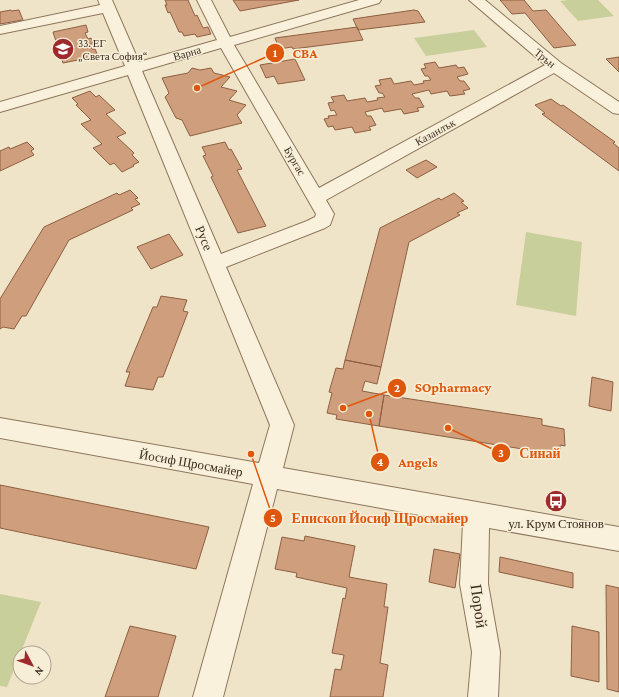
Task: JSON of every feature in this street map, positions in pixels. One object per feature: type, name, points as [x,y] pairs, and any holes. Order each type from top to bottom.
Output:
[{"type":"street","name":"Бургас","points":[[204,0],[225,42],[325,214],[321,223],[214,264]]},
{"type":"street","name":"Варна","points":[[0,106],[374,0]]},
{"type":"street","name":"Трън","points":[[476,0],[555,66],[619,109]]},
{"type":"street","points":[[0,30],[107,4]]},
{"type":"street","name":"Русе","points":[[107,4],[282,425],[208,697]]},
{"type":"street","name":"Казанлък","points":[[316,197],[555,66]]},
{"type":"street","name":"Йосиф Щросмайер","points":[[0,428],[476,515],[619,539]]},
{"type":"street","name":"Порой","points":[[476,515],[474,584],[486,652],[483,697]]},
{"type":"green space","points":[[598,0],[614,16],[578,21],[560,1]]},
{"type":"green space","points":[[474,30],[487,47],[426,56],[414,38]]},
{"type":"green space","points":[[526,232],[582,242],[576,316],[516,305]]},
{"type":"green space","points":[[0,594],[41,602],[24,645],[12,645],[12,674],[7,687],[0,686]]},
{"type":"building","points":[[165,0],[188,0],[195,16],[197,15],[203,28],[208,27],[211,34],[197,37],[195,34],[184,36],[182,32],[179,32],[170,12],[168,13]]},
{"type":"building","points":[[233,0],[299,0],[240,11]]},
{"type":"building","points":[[500,0],[524,0],[533,11],[546,10],[576,45],[554,48],[525,13],[512,14]]},
{"type":"building","points":[[19,10],[23,20],[0,24],[0,12]]},
{"type":"building","points":[[414,10],[418,11],[425,22],[358,30],[353,19]]},
{"type":"building","points":[[86,25],[88,32],[85,33],[88,39],[91,38],[93,44],[90,44],[92,49],[95,49],[98,56],[63,63],[53,32]]},
{"type":"building","points":[[357,27],[363,40],[293,49],[292,47],[279,49],[275,38]]},
{"type":"building","points":[[619,57],[619,72],[606,59]]},
{"type":"building","points":[[295,59],[305,80],[278,84],[274,76],[266,78],[260,65]]},
{"type":"building","points":[[435,62],[439,68],[456,65],[458,68],[464,67],[468,74],[457,77],[460,81],[464,81],[470,89],[463,91],[465,94],[450,96],[447,91],[431,94],[429,90],[412,94],[415,98],[419,98],[424,107],[417,108],[419,111],[404,114],[401,109],[384,112],[382,108],[365,112],[367,116],[371,116],[376,125],[369,127],[371,130],[355,133],[352,127],[335,130],[333,126],[328,127],[324,119],[329,118],[328,116],[337,115],[334,110],[331,111],[328,103],[334,102],[331,97],[344,95],[347,101],[365,98],[367,102],[378,100],[377,98],[385,97],[382,93],[379,93],[375,86],[381,85],[379,80],[391,78],[394,84],[411,81],[414,85],[424,83],[423,81],[431,80],[428,76],[425,76],[421,69],[426,68],[424,64]]},
{"type":"building","points":[[192,68],[200,70],[211,68],[214,73],[230,77],[221,87],[237,91],[229,100],[246,105],[237,115],[242,123],[190,136],[182,120],[176,118],[165,97],[169,93],[162,78],[188,73]]},
{"type":"building","points":[[90,91],[96,97],[99,95],[115,110],[106,114],[126,133],[117,137],[134,153],[132,155],[139,162],[122,172],[114,163],[110,165],[93,148],[102,144],[81,124],[91,120],[76,105],[78,104],[72,98]]},
{"type":"building","points":[[551,99],[561,106],[563,105],[615,142],[613,143],[619,148],[619,171],[542,114],[545,113],[535,105]]},
{"type":"building","points":[[27,142],[34,149],[31,151],[34,155],[0,171],[0,151],[9,147],[10,149]]},
{"type":"building","points":[[225,142],[229,150],[231,149],[242,169],[237,170],[266,226],[238,233],[211,177],[213,176],[203,156],[206,155],[202,147]]},
{"type":"building","points":[[426,160],[437,167],[417,178],[406,170]]},
{"type":"building","points":[[130,190],[138,198],[135,199],[140,204],[131,208],[133,210],[69,240],[26,316],[22,316],[14,329],[3,327],[0,329],[0,299],[44,227],[117,193],[119,195]]},
{"type":"building","points":[[454,193],[464,201],[461,202],[468,208],[457,213],[460,215],[409,242],[381,367],[345,360],[380,228],[439,198],[441,200]]},
{"type":"building","points":[[169,234],[183,255],[151,269],[137,247]]},
{"type":"building","points":[[161,296],[187,300],[183,311],[188,312],[163,377],[158,377],[153,390],[125,386],[130,372],[126,372],[153,307],[157,307]]},
{"type":"building","points":[[345,360],[381,367],[377,384],[365,381],[362,391],[384,395],[379,426],[336,419],[337,415],[327,413],[332,393],[329,392],[336,368],[343,369]]},
{"type":"building","points":[[592,377],[613,382],[611,411],[589,406]]},
{"type":"building","points":[[384,395],[542,419],[542,425],[564,429],[565,446],[560,445],[560,455],[379,426]]},
{"type":"building","points":[[0,485],[209,527],[196,569],[0,528]]},
{"type":"building","points":[[305,536],[355,546],[349,577],[387,584],[384,607],[388,607],[380,663],[388,665],[383,697],[330,697],[335,669],[341,670],[344,655],[332,653],[343,598],[345,599],[347,588],[296,577],[297,573],[275,569],[282,537],[304,541]]},
{"type":"building","points":[[434,549],[460,554],[455,588],[429,582]]},
{"type":"building","points":[[500,557],[573,573],[573,588],[499,572]]},
{"type":"building","points":[[606,585],[619,588],[619,692],[607,689]]},
{"type":"building","points":[[130,626],[176,636],[158,697],[105,697]]},
{"type":"building","points":[[572,626],[599,632],[599,682],[571,676]]},
{"type":"place","name":"33. ЕГ „Света София“","points":[[63,49]]},
{"type":"place","name":"CBA","points":[[197,88]]},
{"type":"place","name":"SOpharmacy","points":[[343,408]]},
{"type":"place","name":"Angels","points":[[369,414]]},
{"type":"place","name":"Синай","points":[[448,428]]},
{"type":"place","name":"Епископ Йосиф Щросмайер","points":[[251,454]]},
{"type":"place","name":"ул. Крум Стоянов","points":[[556,501]]}]
